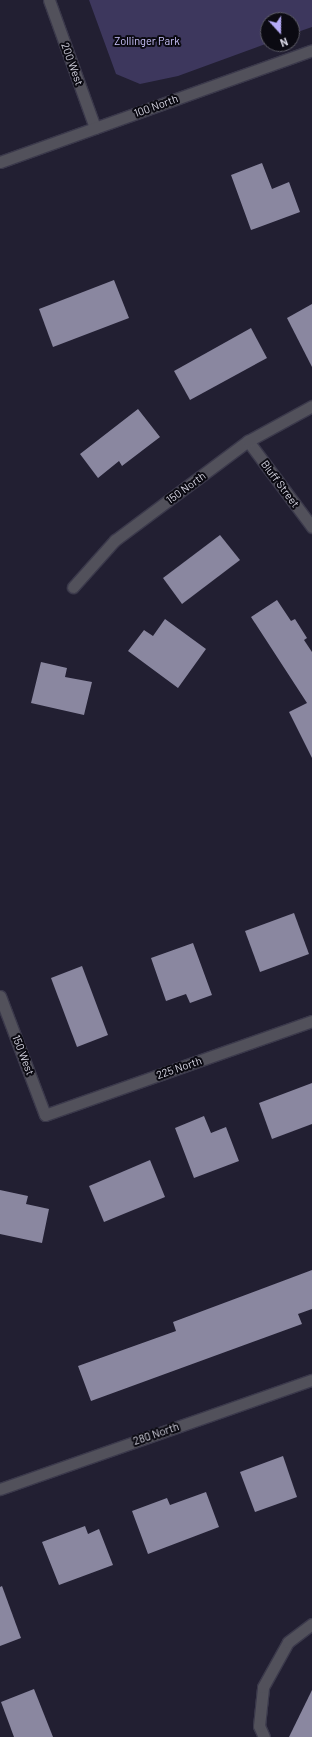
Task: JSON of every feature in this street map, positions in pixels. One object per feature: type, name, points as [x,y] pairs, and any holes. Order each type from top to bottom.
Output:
[{"type":"street","name":"200 West","points":[[49,0],[95,128]]},
{"type":"street","name":"100 North","points":[[0,162],[312,50]]},
{"type":"street","name":"150 North","points":[[73,587],[115,540],[248,442],[312,406]]},
{"type":"street","name":"Bluff Street","points":[[248,442],[312,527]]},
{"type":"street","name":"150 West","points":[[0,996],[45,1115]]},
{"type":"street","name":"225 North","points":[[45,1115],[312,1021]]},
{"type":"street","name":"280 North","points":[[0,1489],[312,1380]]},
{"type":"street","points":[[264,1737],[260,1726],[263,1686],[288,1642],[312,1624]]},
{"type":"green space","name":"Zollinger Park","points":[[89,0],[312,0],[312,27],[300,31],[300,12],[260,12],[260,46],[178,76],[140,84],[116,74]]},
{"type":"building","points":[[262,163],[272,189],[289,182],[300,212],[251,230],[231,175]]},
{"type":"building","points":[[114,280],[129,318],[53,347],[39,309]]},
{"type":"building","points":[[312,304],[312,367],[287,318]]},
{"type":"building","points":[[251,328],[267,358],[190,400],[174,371]]},
{"type":"building","points":[[138,409],[160,437],[122,466],[119,461],[98,478],[80,454]]},
{"type":"building","points":[[220,535],[240,560],[182,604],[163,578]]},
{"type":"building","points":[[277,600],[291,621],[295,619],[307,638],[304,640],[312,652],[312,758],[289,712],[307,703],[251,617]]},
{"type":"building","points":[[165,619],[206,649],[178,688],[128,651],[144,630],[153,636]]},
{"type":"building","points":[[41,662],[67,668],[65,677],[92,682],[84,715],[31,703]]},
{"type":"building","points":[[294,913],[309,954],[260,972],[245,931]]},
{"type":"building","points":[[193,943],[212,995],[190,1003],[186,994],[166,1001],[151,958]]},
{"type":"building","points":[[82,966],[108,1035],[77,1047],[51,978]]},
{"type":"building","points":[[312,1083],[312,1124],[272,1139],[259,1103]]},
{"type":"building","points":[[204,1116],[211,1133],[226,1127],[239,1161],[194,1178],[175,1128]]},
{"type":"building","points":[[150,1160],[165,1197],[104,1222],[89,1186]]},
{"type":"building","points":[[0,1190],[28,1196],[26,1204],[49,1209],[42,1243],[0,1234]]},
{"type":"building","points":[[312,1270],[312,1309],[298,1314],[302,1324],[91,1401],[78,1366],[176,1331],[173,1322]]},
{"type":"building","points":[[283,1456],[297,1497],[255,1512],[240,1472]]},
{"type":"building","points":[[206,1492],[219,1527],[148,1554],[132,1511],[167,1498],[170,1505]]},
{"type":"building","points":[[85,1526],[88,1534],[99,1529],[113,1565],[59,1585],[42,1542]]},
{"type":"building","points":[[2,1586],[21,1638],[0,1646],[0,1587]]},
{"type":"building","points":[[34,1689],[53,1737],[14,1737],[1,1702]]},
{"type":"building","points":[[312,1690],[312,1737],[289,1737]]}]
